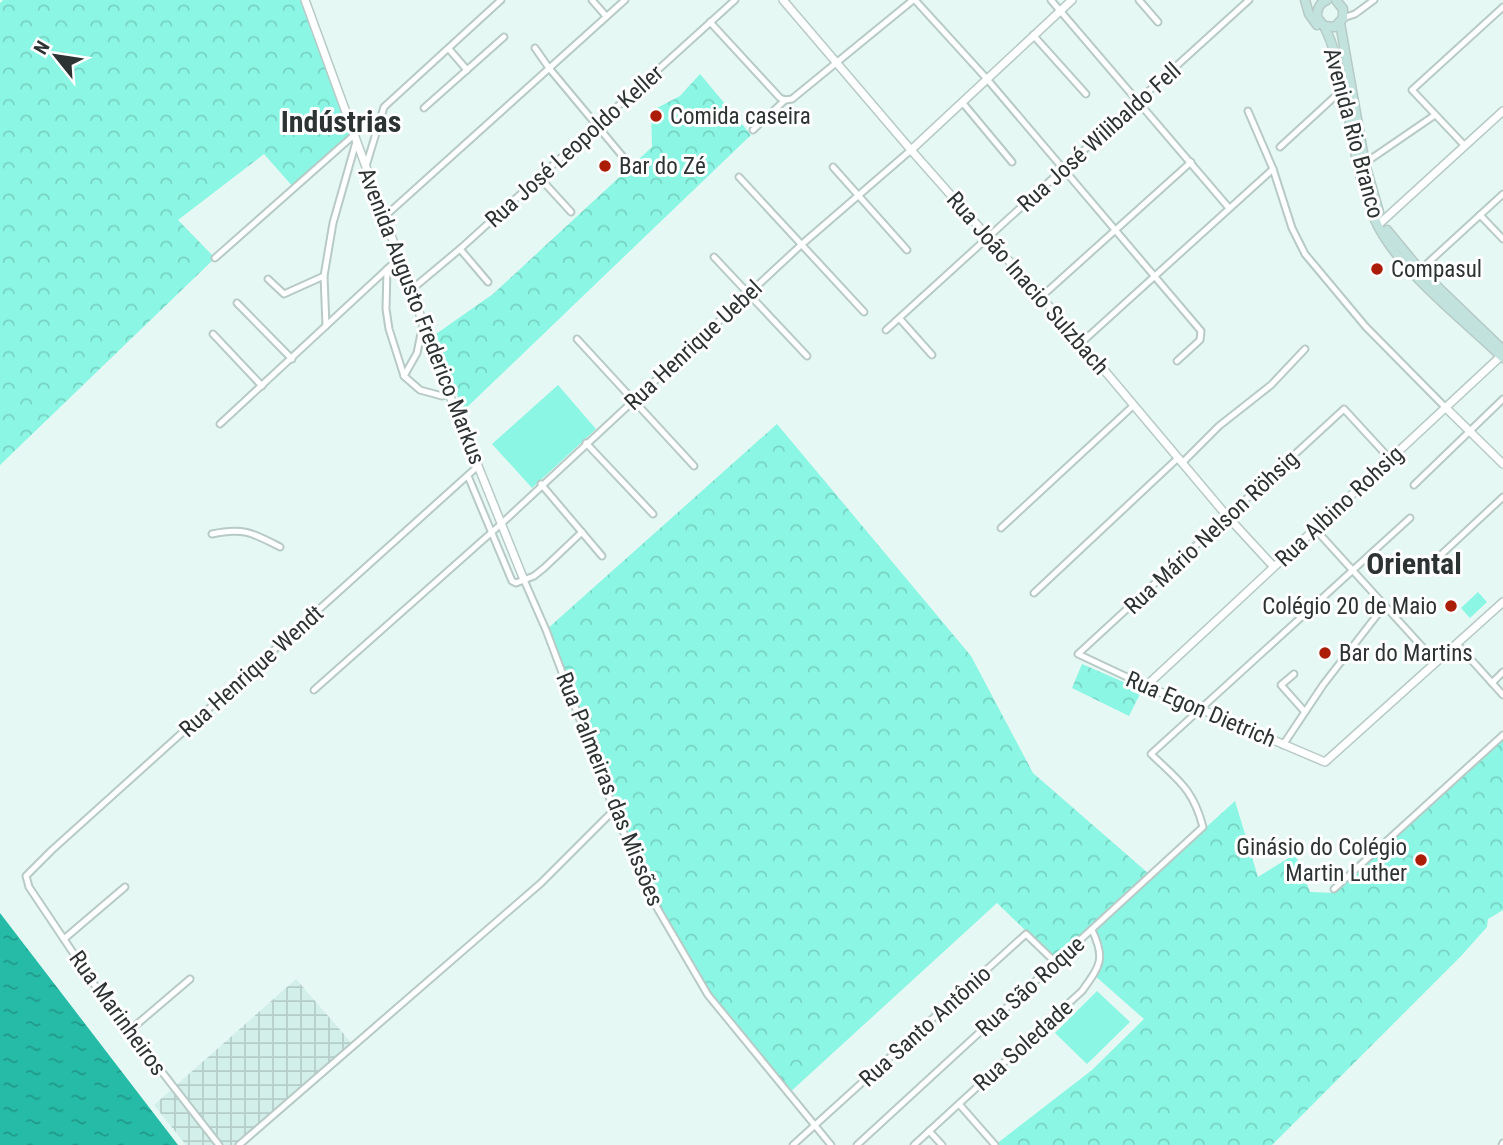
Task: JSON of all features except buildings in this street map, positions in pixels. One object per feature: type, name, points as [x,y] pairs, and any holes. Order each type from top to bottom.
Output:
[{"type":"main road","points":[[1305,0],[1309,14],[1328,38]]},
{"type":"main road","name":"Avenida Rio Branco","points":[[1362,166],[1346,68],[1343,9],[1327,1],[1317,10],[1317,17],[1325,26],[1362,166],[1380,224],[1418,272],[1503,354]]},
{"type":"main road","name":"Avenida Rio Branco","points":[[1325,26],[1331,27],[1342,21]]},
{"type":"street","name":"Avenida Augusto Frederico Markus","points":[[305,0],[449,394],[546,630]]},
{"type":"street","points":[[366,166],[384,107],[501,0]]},
{"type":"street","points":[[592,0],[606,16]]},
{"type":"street","points":[[383,218],[625,0]]},
{"type":"street","name":"Rua José Leopoldo Keller","points":[[411,290],[460,249],[734,0]]},
{"type":"street","name":"Rua João Inacio Sulzbach","points":[[783,0],[1273,566]]},
{"type":"street","points":[[753,130],[914,0],[987,79],[1201,331],[1200,340],[1177,361]]},
{"type":"street","points":[[1051,0],[1229,208]]},
{"type":"street","name":"Rua Henrique Uebel","points":[[314,690],[501,524],[541,484],[857,195],[911,150],[1072,0]]},
{"type":"street","points":[[1139,0],[1158,22]]},
{"type":"street","name":"Rua José Wilibaldo Fell","points":[[886,330],[1250,0]]},
{"type":"street","points":[[1305,0],[1317,17]]},
{"type":"street","points":[[1342,21],[1374,0]]},
{"type":"street","points":[[1465,146],[1412,90],[1503,7]]},
{"type":"street","points":[[710,22],[780,98],[789,99]]},
{"type":"street","points":[[1033,34],[1086,94]]},
{"type":"street","points":[[424,108],[504,37]]},
{"type":"street","points":[[535,48],[624,158]]},
{"type":"street","points":[[449,49],[467,70]]},
{"type":"street","points":[[1280,147],[1342,89]]},
{"type":"street","points":[[962,102],[1012,162]]},
{"type":"street","points":[[1248,111],[1273,169],[1292,228],[1305,254],[1366,327],[1503,464]]},
{"type":"street","points":[[1380,224],[1503,111]]},
{"type":"street","points":[[1362,166],[1435,115]]},
{"type":"street","points":[[215,258],[355,139]]},
{"type":"street","points":[[326,326],[324,276],[333,223],[355,139]]},
{"type":"street","points":[[1041,297],[1191,162]]},
{"type":"street","points":[[833,167],[907,250]]},
{"type":"street","points":[[1081,343],[1273,169]]},
{"type":"street","points":[[539,177],[571,212]]},
{"type":"street","points":[[739,177],[864,312]]},
{"type":"street","points":[[1418,272],[1503,194]]},
{"type":"street","points":[[1480,215],[1503,239]]},
{"type":"street","points":[[460,249],[488,282]]},
{"type":"street","points":[[714,257],[807,356]]},
{"type":"street","points":[[220,424],[398,259]]},
{"type":"street","points":[[387,270],[386,309],[389,329],[404,376],[420,390],[442,396],[449,394]]},
{"type":"street","points":[[268,279],[284,294],[324,276]]},
{"type":"street","points":[[237,303],[292,359]]},
{"type":"street","points":[[900,319],[932,355]]},
{"type":"street","points":[[404,376],[417,353],[423,322]]},
{"type":"street","points":[[213,334],[262,387]]},
{"type":"street","points":[[577,340],[694,467]]},
{"type":"street","points":[[1034,593],[1219,426],[1271,385],[1305,349]]},
{"type":"street","name":"Rua Albino Rohsig","points":[[1146,686],[1503,354]]},
{"type":"street","points":[[1414,485],[1503,399]]},
{"type":"street","points":[[1001,528],[1134,405]]},
{"type":"street","name":"Rua Mário Nelson Röhsig","points":[[1078,654],[1344,409],[1390,459]]},
{"type":"street","points":[[586,443],[653,514]]},
{"type":"street","name":"Rua Henrique Wendt","points":[[26,876],[478,466]]},
{"type":"street","points":[[468,476],[509,578],[516,583],[544,568],[582,532]]},
{"type":"street","points":[[541,484],[602,556]]},
{"type":"street","points":[[1429,566],[1503,497]]},
{"type":"street","points":[[1201,710],[1410,518]]},
{"type":"street","points":[[212,534],[234,529],[280,547]]},
{"type":"street","points":[[1315,530],[1436,662],[1503,602]]},
{"type":"street","points":[[1283,745],[1384,606]]},
{"type":"street","name":"Rua Palmeiras das Missões","points":[[546,630],[614,810],[653,901],[708,995],[831,1145]]},
{"type":"street","points":[[1457,644],[1503,695]]},
{"type":"street","name":"Rua Egon Dietrich","points":[[1078,654],[1325,762],[1436,662]]},
{"type":"street","points":[[1492,682],[1503,672]]},
{"type":"street","points":[[1294,674],[1281,685],[1305,712]]},
{"type":"street","name":"Rua São Roque","points":[[857,1145],[1203,827],[1197,804],[1189,792],[1151,754],[1201,710]]},
{"type":"street","points":[[1334,889],[1503,735]]},
{"type":"street","points":[[239,1145],[534,889],[614,810]]},
{"type":"street","name":"Rua Marinheiros","points":[[26,876],[29,887],[98,990],[219,1145]]},
{"type":"street","points":[[64,939],[125,887]]},
{"type":"street","name":"Rua Soledade","points":[[914,1145],[1082,991],[1099,968],[1101,948],[1092,930]]},
{"type":"street","name":"Rua Santo Antônio","points":[[793,1145],[1026,934],[1056,963]]},
{"type":"street","points":[[129,1031],[190,979]]},
{"type":"street","points":[[958,1104],[995,1145]]},
{"type":"street","points":[[929,1131],[942,1145]]},
{"type":"shaded area","points":[[296,979],[355,1047],[243,1145],[186,1145],[154,1105]]},
{"type":"green space","points":[[3,0],[305,0],[354,135],[294,188],[264,154],[178,220],[215,258],[0,465],[0,3]]},
{"type":"green space","points":[[700,74],[751,135],[463,411],[436,334],[493,294],[652,147],[651,111],[680,96]]},
{"type":"green space","points":[[558,385],[596,429],[532,488],[492,444]]},
{"type":"green space","points":[[777,424],[971,656],[1033,773],[1149,874],[1056,960],[997,903],[788,1094],[708,994],[681,952],[658,908],[616,817],[546,630]]},
{"type":"green space","points":[[1478,592],[1487,602],[1470,618],[1461,608]]},
{"type":"green space","points":[[1082,664],[1142,690],[1129,716],[1072,688]]},
{"type":"green space","points":[[1503,740],[1503,910],[1488,919],[1487,927],[1462,955],[1272,1145],[995,1145],[1092,1070],[1144,1019],[1094,975],[1101,949],[1092,931],[1235,801],[1258,877],[1295,854],[1310,892],[1335,893]]},
{"type":"green space","points":[[1097,991],[1130,1022],[1087,1064],[1055,1033]]},
{"type":"water","points":[[0,913],[178,1145],[0,1145]]},
{"type":"place","name":"Comida caseira","points":[[656,116]]},
{"type":"place","name":"Bar do Zé","points":[[605,166]]},
{"type":"place","name":"Compasul","points":[[1377,269]]},
{"type":"place","name":"Colégio 20 de Maio","points":[[1451,606]]},
{"type":"place","name":"Bar do Martins","points":[[1325,653]]},
{"type":"place","name":"Ginásio do Colégio Martin Luther","points":[[1421,860]]},
{"type":"district","name":"Indústrias","points":[[341,122]]},
{"type":"district","name":"Oriental","points":[[1414,564]]}]
